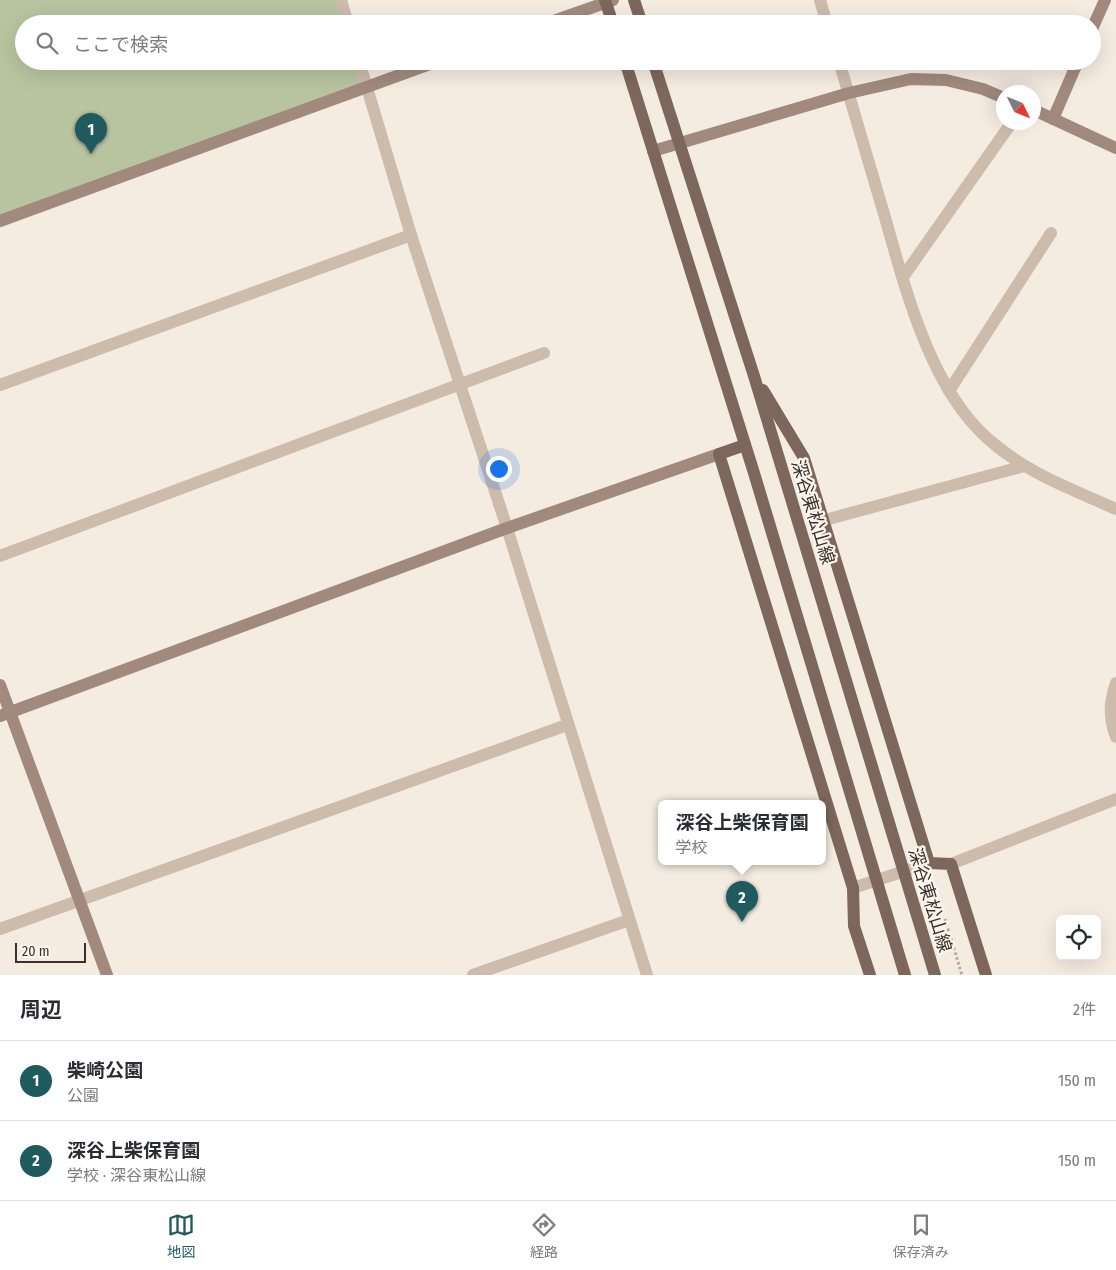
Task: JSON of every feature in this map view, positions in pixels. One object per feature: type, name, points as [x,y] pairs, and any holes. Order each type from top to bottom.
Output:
[{"type":"main road","points":[[634,0],[639,15]]},
{"type":"main road","points":[[608,1],[611,15]]},
{"type":"main road","points":[[628,70],[754,473],[905,975]]},
{"type":"main road","name":"深谷東松山線","points":[[656,70],[754,376],[935,975]]},
{"type":"main road","points":[[754,376],[804,458],[825,520],[929,863],[950,864],[986,975]]},
{"type":"main road","points":[[745,445],[718,454],[826,800]]},
{"type":"main road","points":[[826,801],[853,888],[854,926],[870,975]]},
{"type":"street","points":[[341,0],[345,15]]},
{"type":"street","points":[[820,0],[824,15]]},
{"type":"street","points":[[1098,15],[1105,0]]},
{"type":"street","points":[[570,15],[608,1]]},
{"type":"street","points":[[361,70],[411,235],[507,528],[567,726],[647,975]]},
{"type":"street","points":[[0,221],[413,70]]},
{"type":"street","points":[[842,70],[903,277],[933,364],[949,391],[986,438],[1024,466],[1034,473],[1116,509]]},
{"type":"street","points":[[1053,119],[1074,70]]},
{"type":"street","points":[[653,151],[848,93],[911,79],[946,80],[982,89],[996,95]]},
{"type":"street","points":[[1041,113],[1116,148]]},
{"type":"street","points":[[903,277],[1006,130]]},
{"type":"street","points":[[949,391],[1051,233]]},
{"type":"street","points":[[0,385],[411,235]]},
{"type":"street","points":[[0,556],[544,353]]},
{"type":"street","points":[[5,714],[507,528],[718,454]]},
{"type":"street","points":[[825,520],[1024,466]]},
{"type":"street","points":[[1116,683],[1111,697],[1110,718],[1116,737]]},
{"type":"street","points":[[0,685],[5,714],[107,975]]},
{"type":"street","points":[[0,929],[567,726]]},
{"type":"street","points":[[950,864],[1116,799]]},
{"type":"street","points":[[853,888],[929,863]]},
{"type":"street","points":[[474,975],[629,920]]},
{"type":"path","points":[[945,919],[962,975]]},
{"type":"green space","points":[[0,0],[341,0],[345,15],[15,15],[15,70],[361,70],[366,87],[0,221]]},
{"type":"place","name":"柴崎公園","points":[[91,154]]},
{"type":"place","name":"深谷上柴保育園","points":[[742,922]]}]
